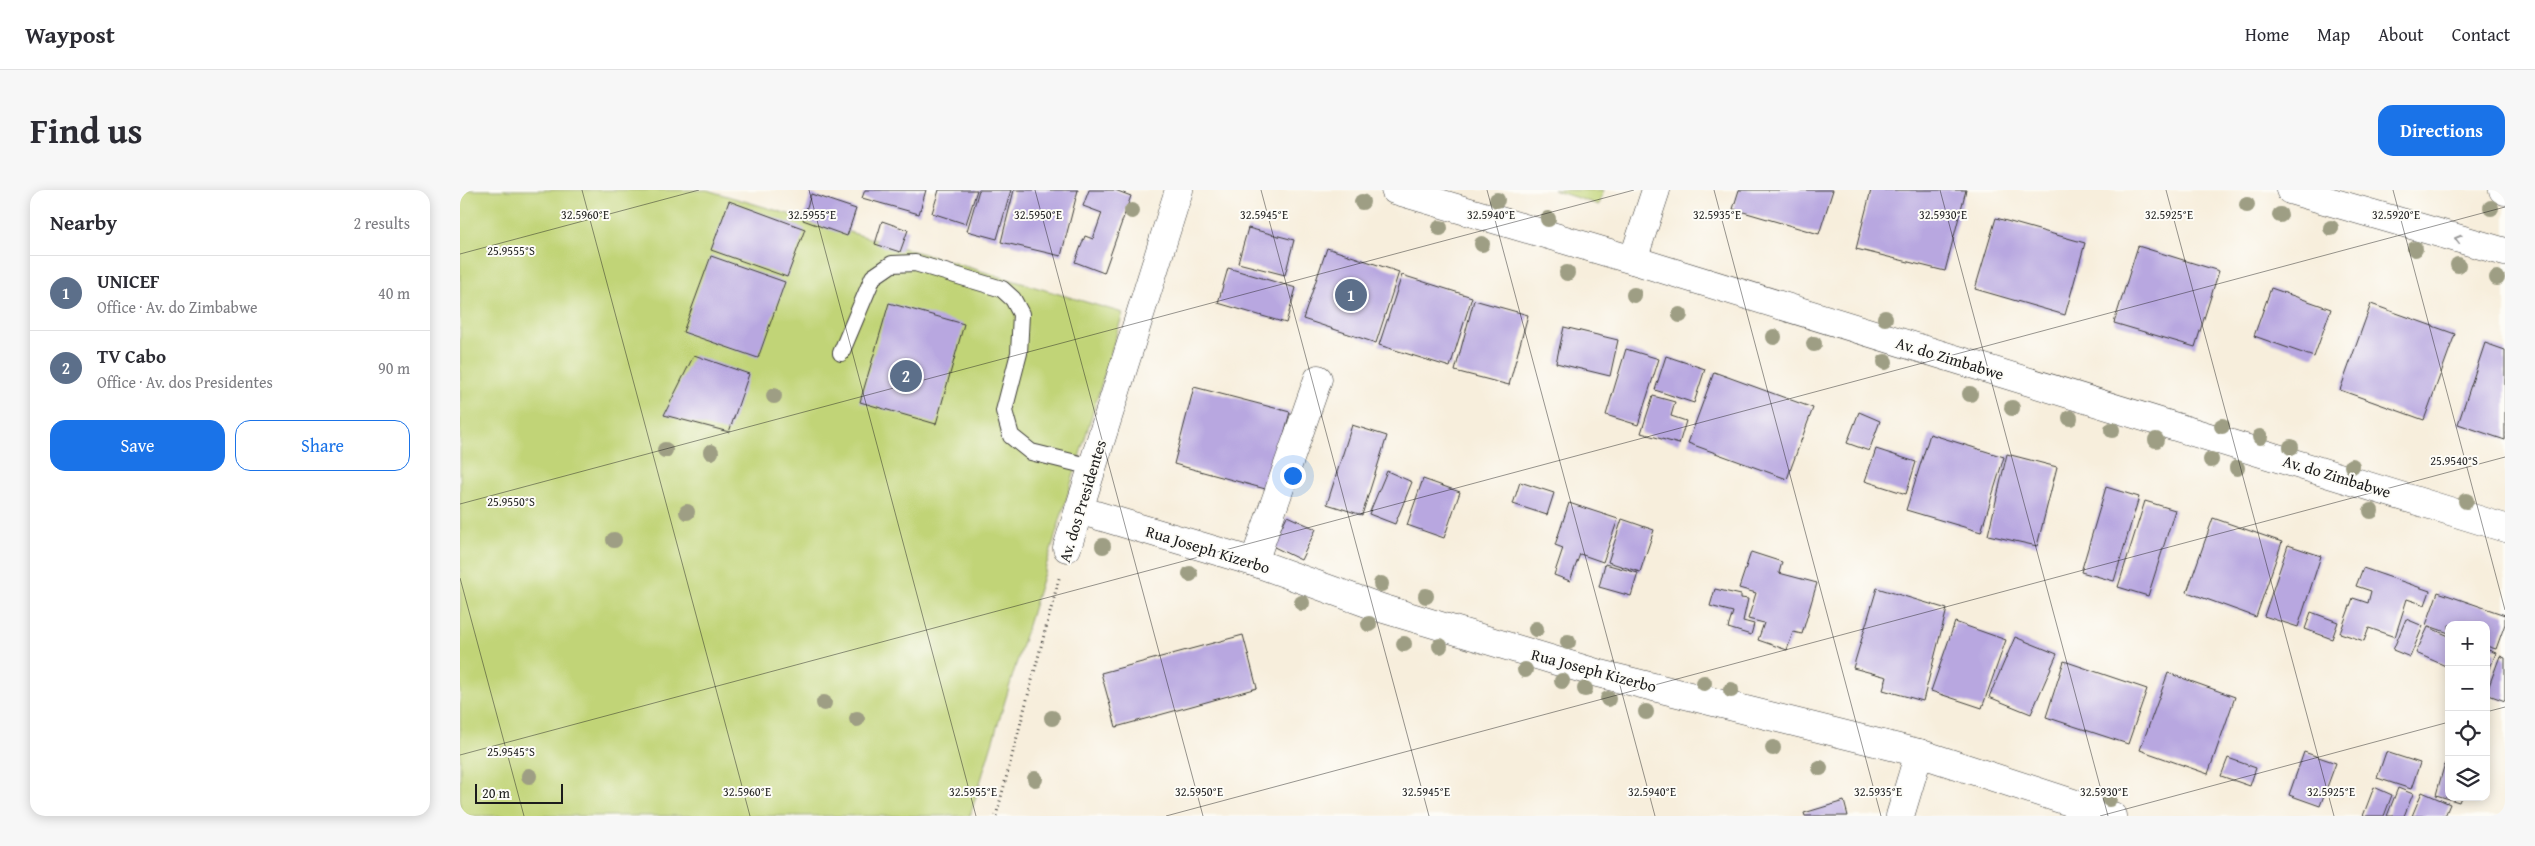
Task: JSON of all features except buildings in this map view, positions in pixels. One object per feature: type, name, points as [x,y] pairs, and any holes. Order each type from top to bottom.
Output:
[{"type":"street","name":"Av. dos Presidentes","points":[[1067,548],[1179,190]]},
{"type":"street","name":"Av. do Zimbabwe","points":[[1395,190],[1432,195],[1632,260],[2505,528]]},
{"type":"street","points":[[1632,260],[1656,190]]},
{"type":"street","points":[[2290,190],[2505,252]]},
{"type":"street","points":[[1254,562],[1318,379]]},
{"type":"street","name":"Rua Joseph Kizerbo","points":[[1079,510],[1254,562],[1381,608],[1593,672],[1919,753],[2114,816]]},
{"type":"street","points":[[1900,816],[1919,753]]},
{"type":"lane","points":[[841,353],[873,276],[892,264],[915,263],[1002,289],[1013,299],[1021,314],[1019,353],[1004,411],[1010,436],[1031,452],[1092,467]]},
{"type":"path","name":"Av. dos Presidentes","points":[[996,816],[1067,548]]},
{"type":"green space","points":[[460,190],[707,190],[1123,313],[970,816],[460,816]]},
{"type":"green space","points":[[1553,190],[1604,190],[1599,205]]},
{"type":"place","name":"UNICEF","points":[[1351,295]]},
{"type":"place","name":"TV Cabo","points":[[906,376]]}]
